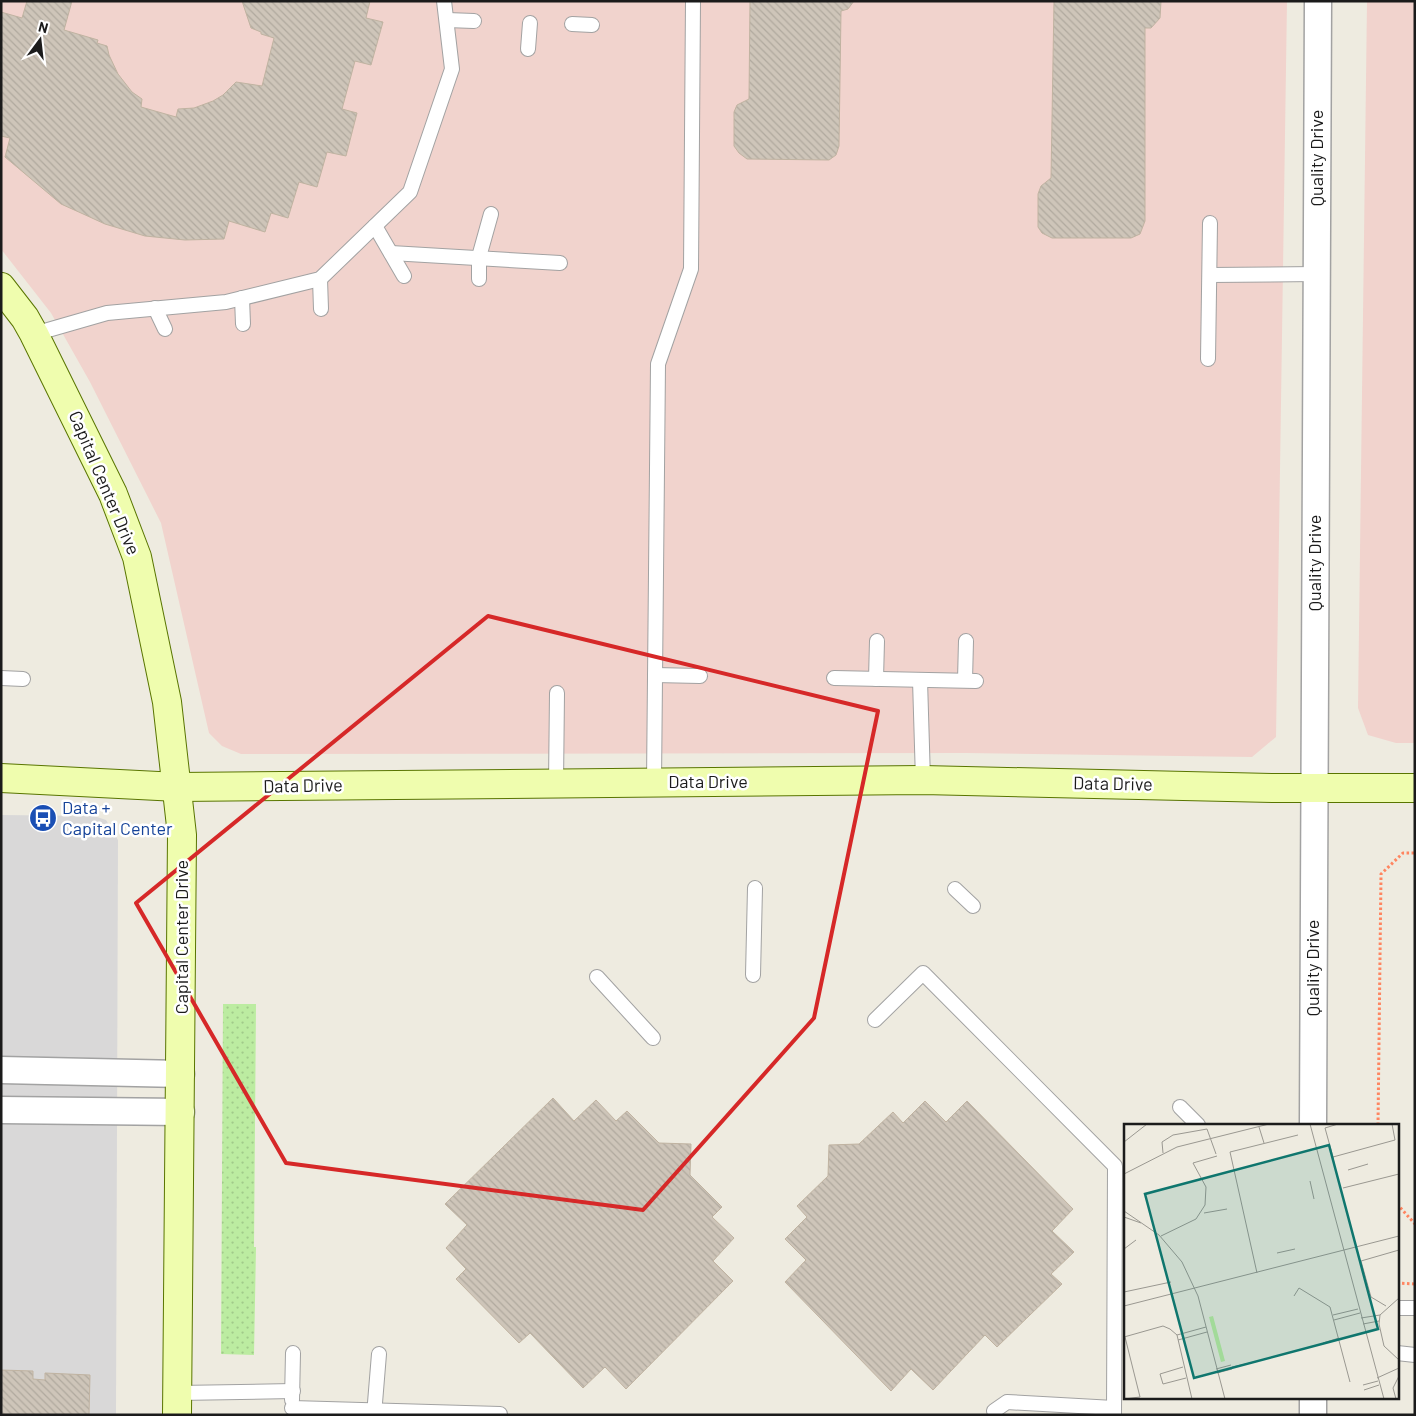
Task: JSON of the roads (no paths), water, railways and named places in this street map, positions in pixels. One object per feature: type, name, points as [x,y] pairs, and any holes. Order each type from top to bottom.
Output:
[{"type":"street","name":"Quality Drive","points":[[1313,1124],[1318,1]]},
{"type":"street","name":"Capital Center Drive","points":[[1,287],[25,318],[34,334],[113,494],[137,557],[167,702],[182,835],[178,1404]]},
{"type":"street","name":"Data Drive","points":[[1,778],[178,787],[923,780],[1314,788],[1415,788]]},
{"type":"street","points":[[1,1070],[181,1074]]},
{"type":"street","points":[[1,1110],[181,1112]]},
{"type":"street","points":[[1313,1398],[1313,1415]]},
{"type":"lane","points":[[34,334],[108,313],[226,302],[320,279],[410,192],[452,70],[444,1]]},
{"type":"lane","points":[[654,783],[658,364],[691,269],[693,1]]},
{"type":"lane","points":[[447,20],[474,21]]},
{"type":"lane","points":[[528,49],[530,23]]},
{"type":"lane","points":[[572,24],[592,25]]},
{"type":"lane","points":[[479,279],[479,257],[491,214]]},
{"type":"lane","points":[[1208,359],[1210,224]]},
{"type":"lane","points":[[375,226],[404,276]]},
{"type":"lane","points":[[391,253],[479,257],[560,264]]},
{"type":"lane","points":[[1210,275],[1317,274]]},
{"type":"lane","points":[[320,279],[321,309]]},
{"type":"lane","points":[[242,298],[242,324]]},
{"type":"lane","points":[[156,308],[165,329]]},
{"type":"lane","points":[[876,679],[877,640]]},
{"type":"lane","points":[[834,678],[971,681],[966,641]]},
{"type":"lane","points":[[655,675],[700,676]]},
{"type":"lane","points":[[1,678],[23,679]]},
{"type":"lane","points":[[920,680],[923,780]]},
{"type":"lane","points":[[556,784],[557,693]]},
{"type":"lane","points":[[754,975],[756,888]]},
{"type":"lane","points":[[955,889],[972,906]]},
{"type":"lane","points":[[875,1020],[923,973],[1116,1166],[1120,1228],[1120,1267],[1114,1411],[1007,1402],[994,1411]]},
{"type":"lane","points":[[597,977],[653,1038]]},
{"type":"lane","points":[[1180,1107],[1197,1124]]},
{"type":"lane","points":[[1398,1308],[1415,1308]]},
{"type":"lane","points":[[293,1353],[292,1412],[500,1414]]},
{"type":"lane","points":[[1398,1353],[1415,1355]]},
{"type":"lane","points":[[374,1413],[379,1354]]},
{"type":"lane","points":[[178,1404],[293,1391]]},
{"type":"place","name":"Data + Capital Center","points":[[43,818]]}]
